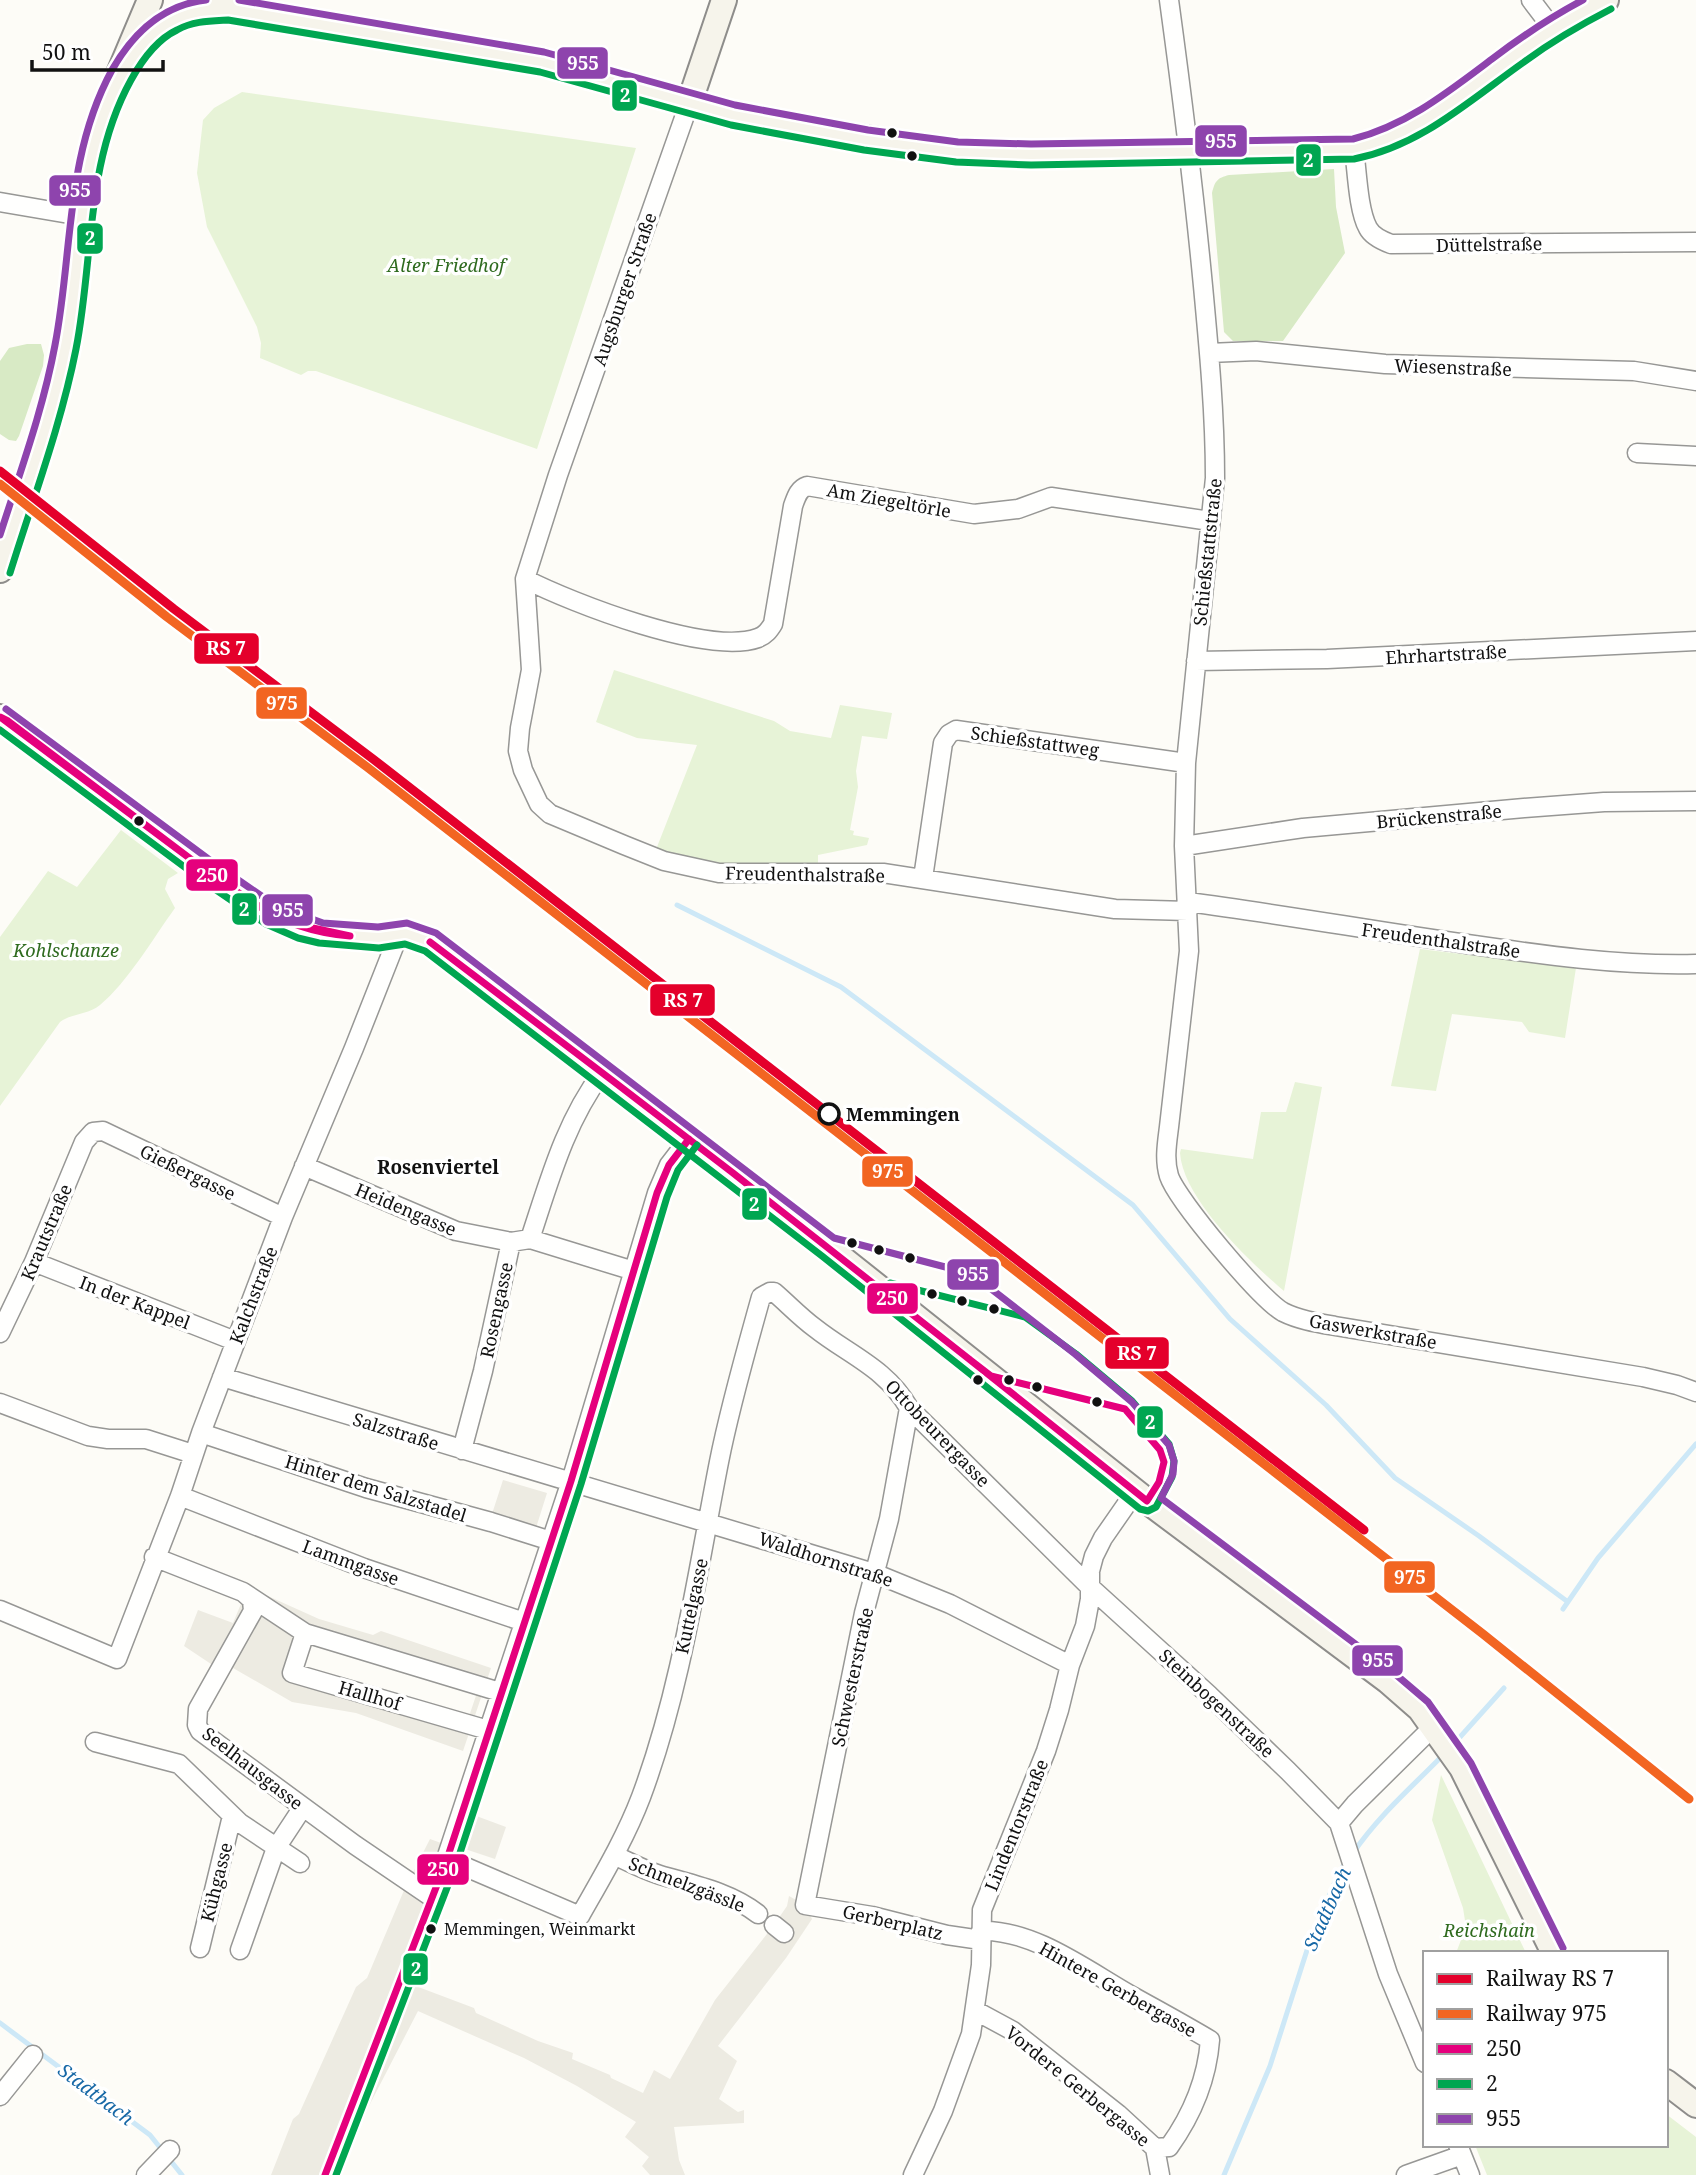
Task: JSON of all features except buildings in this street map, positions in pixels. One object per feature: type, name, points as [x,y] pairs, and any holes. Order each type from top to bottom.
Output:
[{"type":"street","points":[[0,570],[37,455],[66,345],[92,148],[115,83],[150,0]]},
{"type":"street","points":[[204,0],[229,9],[542,62],[733,115],[794,127],[866,140],[967,153],[1031,155],[1354,149],[1408,132],[1553,29],[1606,0]]},
{"type":"street","name":"Augsburger Straße","points":[[525,579],[558,475],[724,0]]},
{"type":"street","name":"Schießstattstraße","points":[[1169,0],[1190,154],[1215,444],[1215,478],[1186,763],[1184,846],[1189,951]]},
{"type":"street","points":[[1531,0],[1553,29]]},
{"type":"street","points":[[115,83],[142,42],[165,24],[198,12],[229,9]]},
{"type":"street","name":"Düttelstraße","points":[[1354,149],[1368,230],[1382,241],[1391,244],[1696,242]]},
{"type":"street","points":[[0,202],[81,216]]},
{"type":"street","name":"Wiesenstraße","points":[[1209,353],[1256,351],[1384,364],[1634,371],[1696,381]]},
{"type":"street","points":[[1637,453],[1696,456]]},
{"type":"street","name":"Am Ziegeltörle","points":[[525,579],[545,589],[665,632],[705,639],[750,640],[767,633],[773,624],[793,506],[797,494],[807,486],[974,514],[1018,509],[1051,497],[1210,521]]},
{"type":"street","name":"Freudenthalstraße","points":[[525,579],[531,670],[518,751],[539,804],[550,814],[664,861],[719,873],[853,873],[923,878],[1115,909],[1188,906],[1553,956],[1640,964],[1696,964]]},
{"type":"street","name":"Ehrhartstraße","points":[[1196,661],[1327,659],[1696,641]]},
{"type":"street","points":[[0,717],[212,876],[271,915],[302,928],[329,934],[379,937],[413,934],[430,942],[689,1139],[1135,1492],[1388,1681],[1419,1709],[1457,1760],[1553,1951]]},
{"type":"street","name":"Schießstattweg","points":[[923,878],[943,743],[948,734],[956,730],[1186,763]]},
{"type":"street","name":"Brückenstraße","points":[[1184,846],[1303,828],[1524,808],[1629,801],[1696,801]]},
{"type":"street","name":"Kalchstraße","points":[[0,1610],[117,1659],[154,1557],[180,1496],[193,1454],[207,1435],[222,1377],[283,1217],[399,934]]},
{"type":"street","name":"Gaswerkstraße","points":[[1189,951],[1168,1127],[1168,1174],[1174,1189],[1227,1255],[1275,1307],[1312,1321],[1643,1377],[1696,1392]]},
{"type":"street","points":[[602,1073],[591,1087],[565,1137],[530,1239],[634,1271]]},
{"type":"street","name":"Gießergasse","points":[[93,1132],[103,1131],[283,1217]]},
{"type":"street","name":"Krautstraße","points":[[0,1333],[34,1262],[84,1142],[93,1132]]},
{"type":"street","points":[[447,1859],[571,1481],[657,1193],[669,1165],[689,1139]]},
{"type":"street","name":"Heidengasse","points":[[304,1166],[456,1231],[511,1242]]},
{"type":"street","name":"Rosengasse","points":[[462,1450],[483,1371],[511,1242],[530,1239]]},
{"type":"street","name":"In der Kappel","points":[[34,1262],[235,1341]]},
{"type":"street","name":"Ottobeurergasse","points":[[774,1292],[815,1328],[891,1382],[909,1408],[1090,1587]]},
{"type":"street","name":"Kuttelgasse","points":[[447,1859],[580,1916],[614,1855],[639,1801],[664,1729],[709,1522],[719,1461],[759,1304],[764,1294],[774,1292]]},
{"type":"street","name":"Salzstraße","points":[[222,1377],[462,1450],[508,1472],[571,1481]]},
{"type":"street","points":[[0,1403],[88,1436],[146,1439],[193,1454]]},
{"type":"street","name":"Schwesterstraße","points":[[805,1905],[864,1613],[889,1519],[909,1408]]},
{"type":"street","name":"Hinter dem Salzstadel","points":[[207,1435],[366,1488],[551,1541]]},
{"type":"street","name":"Waldhornstraße","points":[[571,1481],[874,1573],[950,1604],[1070,1665]]},
{"type":"street","name":"Lindentorstraße","points":[[915,2170],[943,2112],[964,2056],[976,2011],[981,1965],[981,1919],[985,1900],[1046,1751],[1070,1665],[1085,1626],[1090,1571],[1103,1538],[1135,1492]]},
{"type":"street","name":"Lammgasse","points":[[180,1496],[364,1568],[524,1622]]},
{"type":"street","points":[[154,1557],[243,1592],[305,1633],[500,1692]]},
{"type":"street","name":"Steinbogenstraße","points":[[1090,1587],[1209,1695],[1339,1823]]},
{"type":"street","name":"Seelhausgasse","points":[[243,1592],[252,1600],[253,1611],[198,1709],[197,1724],[200,1731],[433,1898],[447,1859]]},
{"type":"street","name":"Hallhof","points":[[305,1633],[292,1673],[488,1730]]},
{"type":"street","points":[[1423,2058],[1388,1974],[1339,1823],[1355,1804],[1438,1733]]},
{"type":"street","points":[[95,1742],[178,1763],[232,1816],[300,1863]]},
{"type":"street","points":[[240,1950],[275,1848],[303,1807]]},
{"type":"street","name":"Kühgasse","points":[[200,1948],[232,1816]]},
{"type":"street","name":"Schmelzgässle","points":[[614,1855],[655,1873],[690,1882],[738,1901],[758,1914]]},
{"type":"street","name":"Gerberplatz","points":[[805,1905],[858,1913],[947,1935],[981,1936]]},
{"type":"street","name":"Hintere Gerbergasse","points":[[981,1936],[1002,1932],[1033,1942],[1088,1970],[1210,2040],[1206,2072],[1182,2128],[1169,2147],[1155,2148]]},
{"type":"street","name":"Vordere Gerbergasse","points":[[976,2011],[1013,2031],[1118,2114],[1155,2148],[1160,2175]]},
{"type":"street","points":[[0,2096],[33,2055]]},
{"type":"street","points":[[1668,2084],[1696,2105]]},
{"type":"street","points":[[1406,2175],[1460,2150],[1470,2175]]},
{"type":"street","points":[[146,2175],[167,2154]]},
{"type":"green space","name":"Alter Friedhof","points":[[242,92],[636,148],[537,449],[316,371],[301,375],[260,358],[261,343],[257,327],[207,227],[197,173],[203,120],[214,108]]},
{"type":"green space","points":[[1334,169],[1336,207],[1345,253],[1283,341],[1233,341],[1224,332],[1212,193],[1216,183],[1229,175]]},
{"type":"green space","points":[[41,344],[43,366],[19,436],[16,441],[9,440],[0,434],[0,361],[9,348]]},
{"type":"green space","points":[[614,670],[774,721],[790,731],[831,738],[840,705],[892,713],[887,739],[862,736],[856,771],[858,787],[850,830],[854,831],[853,835],[869,838],[867,845],[818,855],[818,874],[664,861],[657,847],[697,745],[637,738],[596,722]]},
{"type":"green space","name":"Kohlschanze","points":[[121,830],[178,873],[168,879],[165,889],[175,908],[110,996],[95,1008],[60,1022],[0,1106],[0,937],[48,871],[77,887]]},
{"type":"green space","points":[[1420,949],[1576,968],[1565,1038],[1529,1032],[1522,1022],[1452,1014],[1436,1091],[1391,1086]]},
{"type":"green space","points":[[1295,1082],[1322,1087],[1284,1291],[1237,1247],[1205,1209],[1184,1171],[1180,1153],[1181,1149],[1253,1159],[1261,1112],[1286,1112]]},
{"type":"green space","name":"Reichshain","points":[[1441,1775],[1525,1951],[1457,1951],[1466,1927],[1463,1908],[1432,1820]]},
{"type":"green space","points":[[1668,2116],[1696,2137],[1696,2175],[1487,2175],[1476,2147],[1668,2147]]},
{"type":"shaded area","points":[[503,1480],[547,1493],[535,1531],[491,1517]]},
{"type":"shaded area","points":[[248,1587],[319,1619],[373,1635],[381,1631],[491,1668],[463,1751],[356,1713],[292,1702],[233,1668],[211,1664],[184,1646],[198,1610],[233,1623]],"holes":[[[301,1625],[481,1681],[465,1728],[284,1675]]]},
{"type":"shaded area","points":[[471,1814],[506,1827],[495,1859],[459,1847]]},
{"type":"shaded area","points":[[430,1839],[463,1851],[413,1985],[474,2008],[476,2013],[538,2041],[573,2053],[572,2059],[643,2093],[654,2070],[670,2079],[715,2000],[774,1925],[787,1906],[789,1896],[805,1905],[812,1919],[786,1958],[718,2046],[737,2061],[719,2099],[738,2112],[744,2110],[744,2123],[674,2127],[679,2160],[685,2175],[650,2175],[642,2166],[649,2157],[625,2137],[636,2122],[524,2058],[418,2011],[370,2104],[339,2175],[271,2175],[293,2119],[299,2114],[356,1987],[367,1978],[405,1888]]},
{"type":"waterway","points":[[677,905],[841,987],[1133,1205],[1230,1319],[1326,1405],[1395,1478],[1568,1602]]},
{"type":"waterway","name":"Stadtbach","points":[[1563,1609],[1598,1558],[1696,1444]]},
{"type":"waterway","name":"Stadtbach","points":[[1452,1746],[1504,1688]]},
{"type":"waterway","name":"Stadtbach","points":[[1353,1853],[1385,1814],[1443,1755]]},
{"type":"waterway","name":"Stadtbach","points":[[1224,2175],[1270,2066],[1308,1947],[1339,1872],[1347,1861]]},
{"type":"waterway","name":"Stadtbach","points":[[0,2023],[150,2135],[182,2175]]},
{"type":"transit line","name":"955","points":[[0,535],[50,369],[61,310],[78,170],[97,103],[112,70],[139,33],[150,23],[176,8],[206,0]]},
{"type":"transit line","name":"955","points":[[239,0],[544,52],[735,105],[868,130],[958,142],[1031,144],[1353,139],[1391,125],[1426,106],[1525,35],[1583,0]]},
{"type":"transit line","name":"2","points":[[10,573],[55,434],[70,377],[82,315],[98,178],[116,112],[131,80],[150,51],[162,39],[183,27],[228,20],[540,72],[731,125],[864,150],[956,162],[1031,165],[1354,159],[1378,153],[1423,133],[1545,48],[1611,9]]},
{"type":"transit line","points":[[0,471],[174,609],[373,759],[1364,1530]]},
{"type":"transit line","name":"955","points":[[6,709],[276,906],[323,923],[378,927],[407,923],[436,933],[834,1238],[972,1274],[1075,1354],[1132,1402],[1169,1445],[1174,1461],[1173,1474],[1161,1498],[1394,1673],[1428,1702],[1471,1763],[1563,1948]]},
{"type":"transit line","name":"250","points":[[0,717],[8,721],[212,875],[0,717]]},
{"type":"transit line","name":"2","points":[[0,730],[206,883],[266,924],[298,938],[319,943],[379,948],[405,944],[425,951],[822,1256],[1140,1509],[1148,1511],[1156,1507],[1172,1477],[1174,1461],[1169,1444],[1132,1401],[1076,1354],[1025,1317],[890,1283]]},
{"type":"transit line","name":"250","points":[[212,875],[257,905]]},
{"type":"transit line","name":"250","points":[[212,875],[257,905]]},
{"type":"transit line","name":"250","points":[[257,905],[299,925],[350,936]]},
{"type":"transit line","name":"250","points":[[257,905],[301,926],[350,936]]},
{"type":"transit line","name":"250","points":[[430,942],[613,1081]]},
{"type":"transit line","name":"250","points":[[430,942],[613,1081]]},
{"type":"transit line","name":"250","points":[[613,1081],[733,1173]]},
{"type":"transit line","name":"250","points":[[613,1081],[733,1173]]},
{"type":"transit line","name":"250","points":[[325,2175],[447,1859],[571,1481],[657,1193],[669,1165],[689,1139]]},
{"type":"transit line","name":"2","points":[[336,2175],[457,1862],[581,1484],[667,1197],[678,1170],[697,1145]]},
{"type":"transit line","name":"250","points":[[733,1173],[969,1359]]},
{"type":"transit line","name":"250","points":[[733,1173],[969,1359]]},
{"type":"transit line","name":"250","points":[[969,1359],[991,1376],[1125,1409],[1160,1450],[1164,1462],[1159,1482],[1147,1501],[969,1359]]},
{"type":"rail line","name":"975","points":[[0,484],[167,617],[367,767],[1483,1634],[1689,1799]]},
{"type":"place","name":"Memmingen","points":[[829,1114]]},
{"type":"place","name":"Memmingen, Weinmarkt","points":[[431,1929]]},
{"type":"district","name":"Rosenviertel","points":[[438,1167]]}]
